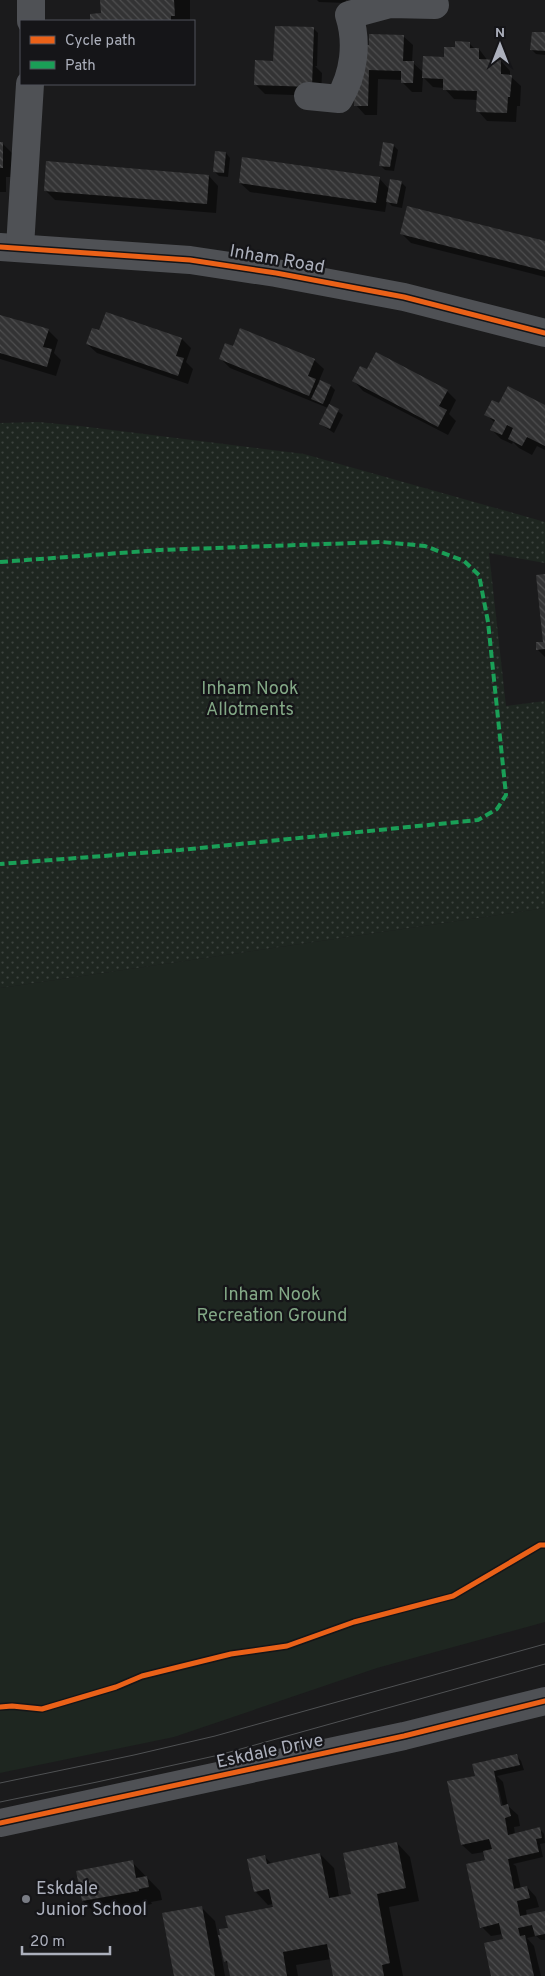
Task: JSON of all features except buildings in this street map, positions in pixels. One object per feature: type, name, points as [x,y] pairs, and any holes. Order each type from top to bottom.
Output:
[{"type":"street","points":[[30,0],[32,20]]},
{"type":"street","points":[[308,96],[339,99],[347,86],[353,61],[354,32],[349,15],[390,2],[435,5]]},
{"type":"street","points":[[10,247],[30,85]]},
{"type":"street","name":"Inham Road","points":[[10,247],[190,260],[276,273],[404,297],[545,333]]},
{"type":"street","name":"Eskdale Drive","points":[[0,1823],[404,1736],[544,1703]]},
{"type":"green space","name":"Inham Nook Allotments","points":[[38,422],[304,454],[545,522],[545,563],[489,553],[506,706],[545,701],[545,908],[0,988],[0,423]]},
{"type":"green space","name":"Inham Nook Recreation Ground","points":[[545,908],[545,1622],[377,1668],[174,1737],[0,1773],[0,988]]},
{"type":"tram line","points":[[0,1783],[215,1736],[545,1644]]},
{"type":"tram line","points":[[0,1802],[219,1755],[545,1664]]},
{"type":"marked path","points":[[0,562],[160,550],[382,542],[425,546],[464,561],[479,575],[488,622],[506,795],[497,809],[478,820],[180,850],[0,864]]},
{"type":"cycle path","points":[[0,247],[190,260],[276,273],[404,297],[545,333]]},
{"type":"cycle path","points":[[0,1707],[12,1706],[42,1709],[116,1687],[142,1676],[231,1654],[287,1646],[354,1622],[453,1596],[540,1545],[545,1545]]},
{"type":"cycle path","points":[[0,1823],[404,1736],[545,1701]]},
{"type":"place","name":"Eskdale Junior School","points":[[26,1899]]}]
